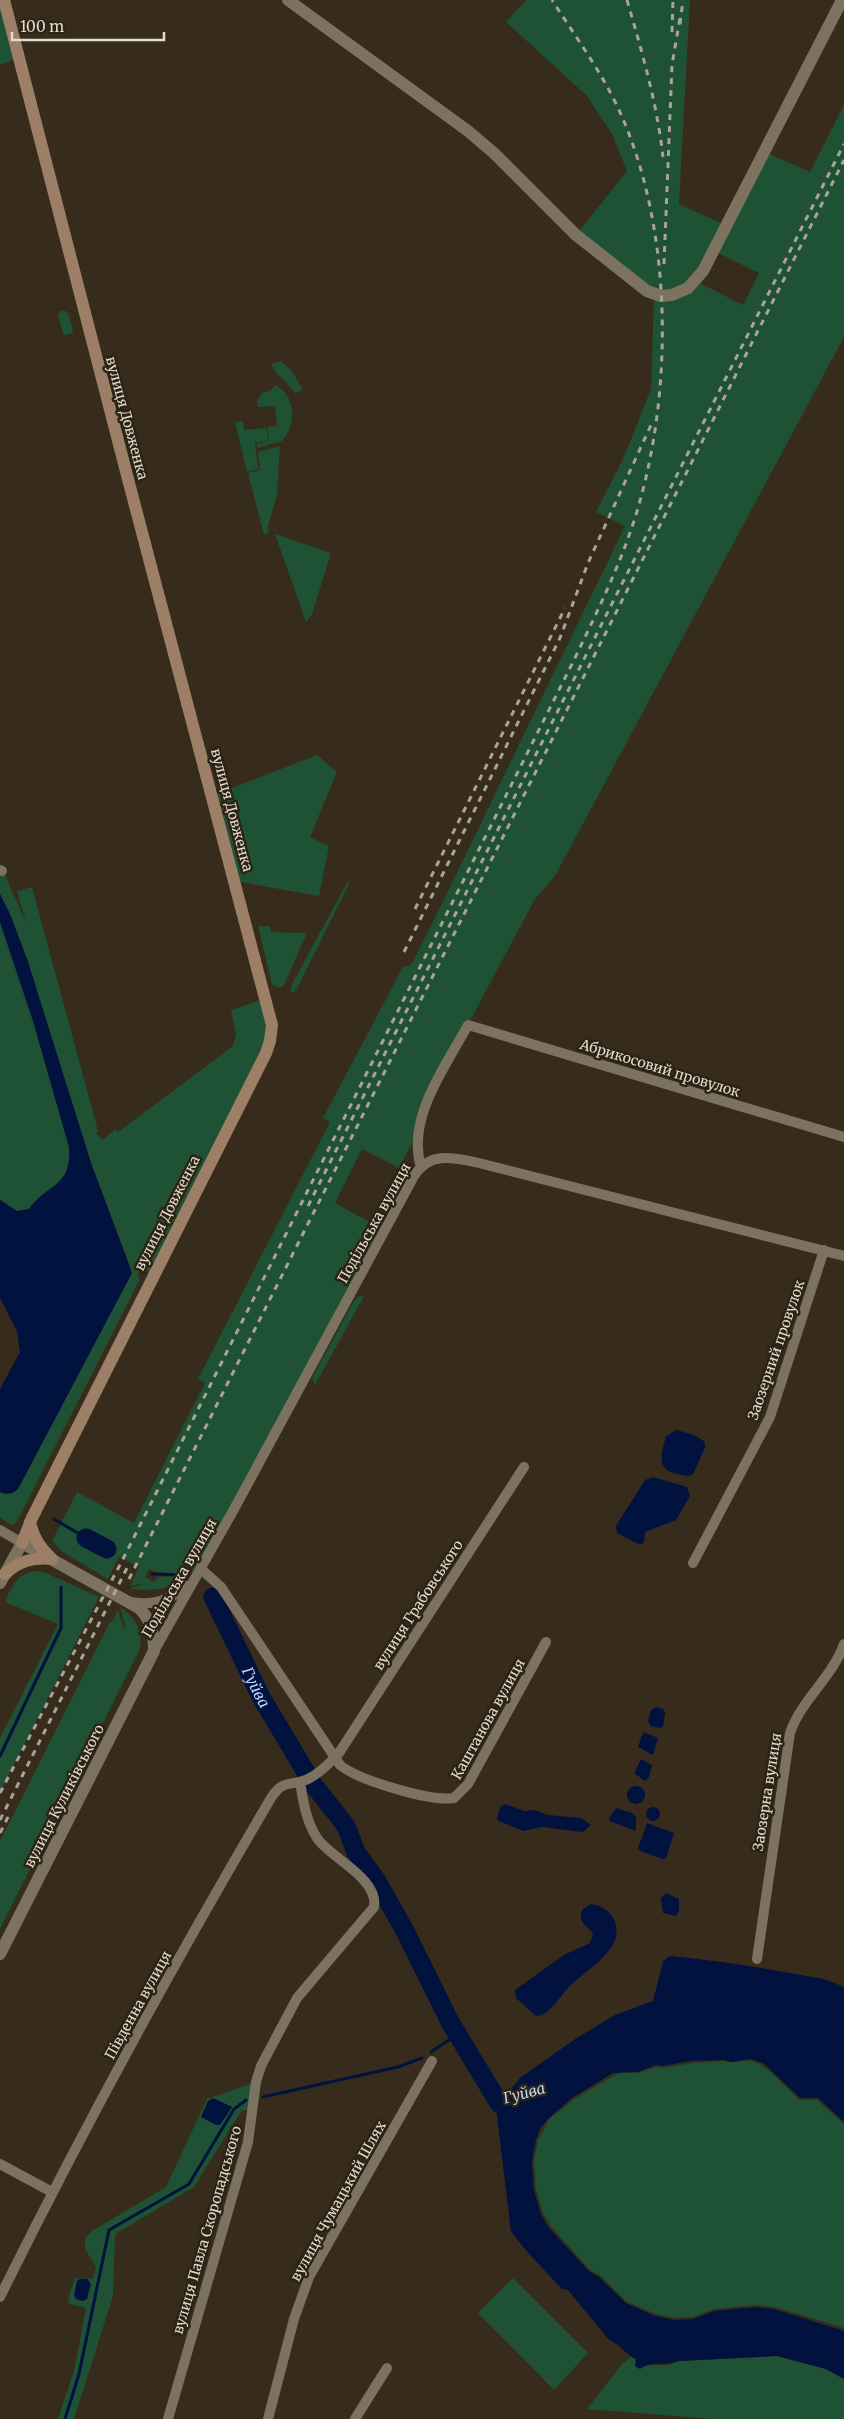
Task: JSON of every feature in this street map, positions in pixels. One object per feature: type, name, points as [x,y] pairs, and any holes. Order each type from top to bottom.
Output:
[{"type":"main road","name":"вулиця Довженка","points":[[4,0],[126,474],[270,1009],[272,1025],[266,1053],[30,1522],[22,1543]]},
{"type":"main road","points":[[30,1522],[40,1546],[52,1560]]},
{"type":"main road","points":[[2,1579],[24,1561],[32,1559],[52,1560]]},
{"type":"street","points":[[288,0],[468,130],[576,234],[643,288],[664,296],[684,290],[703,271],[842,0]]},
{"type":"street","name":"Абрикосовий провулок","points":[[421,1167],[416,1142],[424,1110],[468,1025],[844,1137]]},
{"type":"street","name":"Подільська вулиця","points":[[154,1651],[421,1167],[436,1158],[454,1157],[688,1218],[844,1256]]},
{"type":"street","name":"Заозерний провулок","points":[[693,1563],[770,1417],[824,1250]]},
{"type":"street","name":"вулиця Грабовського","points":[[334,1758],[524,1466]]},
{"type":"street","points":[[0,1530],[130,1602],[144,1612],[154,1637],[154,1651]]},
{"type":"street","name":"вулиця Довженка","points":[[2,1579],[22,1543]]},
{"type":"street","points":[[130,1602],[151,1604],[168,1600],[178,1595],[198,1574]]},
{"type":"street","name":"Каштанова вулиця","points":[[198,1574],[221,1586],[334,1758],[343,1768],[369,1780],[435,1799],[454,1798],[463,1791],[477,1770],[546,1642]]},
{"type":"street","name":"Заозерна вулиця","points":[[757,1959],[790,1733],[795,1718],[834,1667],[844,1644]]},
{"type":"street","name":"вулиця Куликівського","points":[[0,1954],[154,1651]]},
{"type":"street","name":"Південна вулиця","points":[[0,2297],[52,2192],[210,1902],[271,1798],[284,1784],[300,1782],[316,1775],[334,1758]]},
{"type":"street","name":"вулиця Павла Скоропадського","points":[[168,2419],[248,2142],[256,2082],[261,2066],[297,1998],[374,1907],[374,1898],[361,1877],[326,1849],[317,1838],[305,1812],[300,1782]]},
{"type":"street","name":"вулиця Чумацький Шлях","points":[[268,2419],[294,2319],[309,2278],[432,2061]]},
{"type":"street","points":[[0,2164],[52,2192]]},
{"type":"street","points":[[356,2419],[387,2368]]},
{"type":"green space","points":[[0,0],[19,57],[0,65]]},
{"type":"green space","points":[[526,0],[690,0],[679,204],[727,226],[765,152],[810,172],[844,105],[844,337],[555,876],[535,899],[433,1090],[418,1132],[399,1168],[362,1149],[335,1203],[384,1230],[201,1569],[175,1574],[149,1569],[145,1577],[154,1582],[158,1577],[186,1576],[174,1585],[159,1589],[129,1589],[146,1583],[130,1586],[139,1567],[119,1557],[108,1579],[61,1551],[52,1541],[77,1492],[134,1523],[205,1383],[198,1379],[330,1122],[323,1118],[403,967],[411,965],[432,924],[625,526],[596,512],[624,457],[651,389],[654,294],[576,235],[627,171],[612,134],[587,96],[506,22]],"holes":[[[714,251],[759,273],[743,305],[696,281]]]},
{"type":"green space","points":[[61,311],[66,311],[69,315],[73,331],[70,334],[64,335],[58,316]]},
{"type":"green space","points":[[280,361],[290,369],[303,389],[295,393],[275,371],[271,364]]},
{"type":"green space","points":[[276,385],[283,390],[291,404],[292,419],[290,427],[282,441],[257,448],[257,444],[269,441],[267,427],[277,426],[275,406],[258,407],[257,401],[262,393],[270,391]]},
{"type":"green space","points":[[243,421],[244,430],[266,428],[268,441],[255,443],[258,469],[247,472],[235,422]]},
{"type":"green space","points":[[280,446],[277,494],[268,527],[269,533],[264,535],[248,473],[260,470],[258,452]]},
{"type":"green space","points":[[275,534],[331,553],[312,614],[306,622]]},
{"type":"green space","points":[[317,755],[337,772],[310,837],[329,846],[319,896],[235,881],[212,796]]},
{"type":"green space","points":[[0,864],[26,923],[17,891],[32,887],[98,1131],[96,1133],[103,1140],[115,1129],[118,1132],[233,1046],[236,1034],[231,1010],[267,998],[272,1025],[151,1280],[144,1263],[138,1274],[140,1279],[22,1512],[15,1524],[10,1525],[0,1517],[0,1492],[5,1494],[14,1492],[130,1266],[91,1163],[28,962],[10,914],[0,894]]},
{"type":"green space","points":[[348,881],[349,884],[296,991],[290,993],[292,984]]},
{"type":"green space","points":[[0,922],[33,1021],[69,1147],[67,1171],[62,1178],[29,1209],[17,1211],[0,1200]]},
{"type":"green space","points":[[258,926],[270,926],[271,932],[307,933],[284,985],[280,988],[272,985]]},
{"type":"green space","points":[[360,1296],[364,1296],[315,1385],[312,1378],[354,1301]]},
{"type":"green space","points":[[36,1571],[46,1573],[99,1597],[0,1792],[0,1738],[58,1624],[5,1602],[13,1586],[20,1578]]},
{"type":"green space","points":[[120,1607],[130,1615],[137,1625],[141,1642],[140,1649],[0,1929],[0,1841],[110,1622],[112,1622],[118,1610],[124,1629],[126,1628]]},
{"type":"green space","points":[[751,2061],[763,2066],[800,2100],[817,2100],[844,2124],[844,2328],[775,2307],[756,2305],[714,2309],[693,2317],[675,2318],[656,2314],[627,2302],[600,2275],[590,2270],[551,2226],[543,2213],[536,2189],[534,2161],[538,2140],[549,2119],[573,2100],[620,2072],[638,2073],[656,2067],[662,2068],[692,2063]]},
{"type":"green space","points":[[256,2082],[253,2111],[243,2110],[240,2113],[194,2187],[117,2233],[115,2237],[113,2296],[74,2419],[58,2419],[74,2371],[86,2308],[70,2304],[68,2299],[75,2278],[93,2279],[96,2267],[85,2249],[85,2238],[92,2231],[166,2187],[207,2099]]},
{"type":"green space","points":[[513,2278],[588,2353],[554,2390],[478,2313]]},
{"type":"green space","points":[[777,2356],[826,2369],[844,2379],[844,2419],[712,2419],[587,2409],[622,2364],[631,2357],[646,2365],[669,2365],[679,2361]]},
{"type":"water","points":[[0,894],[10,914],[28,962],[91,1163],[132,1273],[18,1489],[10,1494],[0,1492],[0,1389],[20,1352],[17,1331],[0,1298],[0,1200],[17,1211],[29,1209],[62,1178],[67,1170],[69,1147],[33,1021],[0,922]]},
{"type":"water","points":[[677,1430],[694,1435],[705,1442],[705,1448],[693,1474],[689,1476],[670,1472],[663,1465],[662,1454],[666,1436]]},
{"type":"water","points":[[653,1477],[687,1487],[690,1496],[676,1520],[645,1532],[644,1542],[640,1545],[617,1533],[616,1526],[645,1480]]},
{"type":"water","points":[[656,1707],[663,1709],[665,1713],[663,1727],[660,1728],[651,1726],[648,1721],[651,1710]]},
{"type":"water","points":[[643,1732],[658,1738],[653,1755],[638,1747]]},
{"type":"water","points":[[641,1759],[652,1765],[649,1777],[645,1781],[634,1773]]},
{"type":"water","points":[[636,1786],[644,1791],[645,1795],[640,1803],[636,1804],[628,1799],[627,1795],[632,1787]]},
{"type":"water","points":[[505,1804],[524,1811],[535,1810],[548,1815],[581,1818],[591,1825],[583,1832],[542,1827],[523,1831],[497,1820],[500,1807]]},
{"type":"water","points":[[653,1807],[658,1809],[660,1814],[658,1819],[653,1821],[648,1819],[646,1814],[648,1809]]},
{"type":"water","points":[[616,1808],[632,1813],[636,1817],[636,1831],[610,1821],[609,1818]]},
{"type":"water","points":[[647,1823],[674,1833],[666,1858],[663,1859],[640,1851],[638,1848]]},
{"type":"water","points":[[666,1893],[679,1899],[679,1911],[676,1916],[663,1913],[661,1898]]},
{"type":"water","points":[[591,1904],[604,1908],[609,1912],[617,1929],[615,1939],[610,1949],[602,1958],[574,1982],[549,2010],[536,2016],[516,1998],[515,1990],[564,1955],[590,1943],[593,1934],[583,1923],[581,1913],[583,1909]]},
{"type":"water","points":[[670,1956],[825,1979],[844,1987],[844,2122],[818,2098],[800,2098],[763,2063],[750,2059],[733,2062],[723,2060],[691,2061],[662,2066],[656,2065],[638,2072],[613,2073],[572,2098],[548,2119],[540,2129],[532,2162],[534,2190],[541,2214],[549,2228],[589,2271],[599,2277],[626,2303],[655,2316],[675,2320],[693,2319],[714,2311],[757,2307],[774,2309],[844,2331],[844,2379],[826,2369],[777,2356],[679,2361],[648,2365],[640,2369],[635,2366],[636,2359],[609,2340],[568,2290],[562,2289],[511,2232],[496,2108],[520,2078],[575,2039],[615,2015],[653,2001],[663,1961]]},
{"type":"water","points":[[213,2098],[232,2107],[220,2125],[216,2125],[201,2117],[208,2101]]},
{"type":"water","points":[[87,2279],[91,2284],[87,2299],[83,2301],[76,2299],[74,2295],[77,2281]]},
{"type":"waterway","points":[[54,1519],[86,1538]]},
{"type":"waterway","name":"Гуйва","points":[[86,1538],[107,1549]]},
{"type":"waterway","points":[[152,1574],[187,1575]]},
{"type":"waterway","name":"Гуйва","points":[[0,1756],[61,1628],[61,1587]]},
{"type":"waterway","name":"Гуйва","points":[[213,1597],[261,1697],[307,1774]]},
{"type":"waterway","name":"Гуйва","points":[[313,1784],[346,1826],[356,1852],[375,1878],[404,1929],[450,2022],[499,2103],[524,2097]]},
{"type":"waterway","points":[[431,2052],[458,2034]]},
{"type":"waterway","points":[[263,2097],[398,2067],[422,2058]]},
{"type":"waterway","points":[[65,2419],[79,2374],[109,2230],[189,2184],[234,2109],[246,2100]]},
{"type":"railway","points":[[0,1793],[123,1559],[574,660],[614,574],[634,521],[647,473],[656,421],[661,368],[662,314],[658,260],[650,207],[637,157],[619,110],[596,68],[552,0]]},
{"type":"railway","points":[[627,0],[653,97],[663,157]]},
{"type":"railway","points":[[672,32],[673,0]]},
{"type":"railway","points":[[680,24],[683,0]]},
{"type":"railway","points":[[664,264],[672,65],[680,18]]},
{"type":"railway","points":[[308,1206],[844,144]]},
{"type":"railway","points":[[129,1579],[844,160]]},
{"type":"railway","points":[[404,952],[560,638],[588,563],[651,425]]},
{"type":"railway","points":[[415,909],[565,608]]},
{"type":"railway","points":[[0,1820],[128,1566]]},
{"type":"railway","points":[[0,1833],[10,1813]]}]
